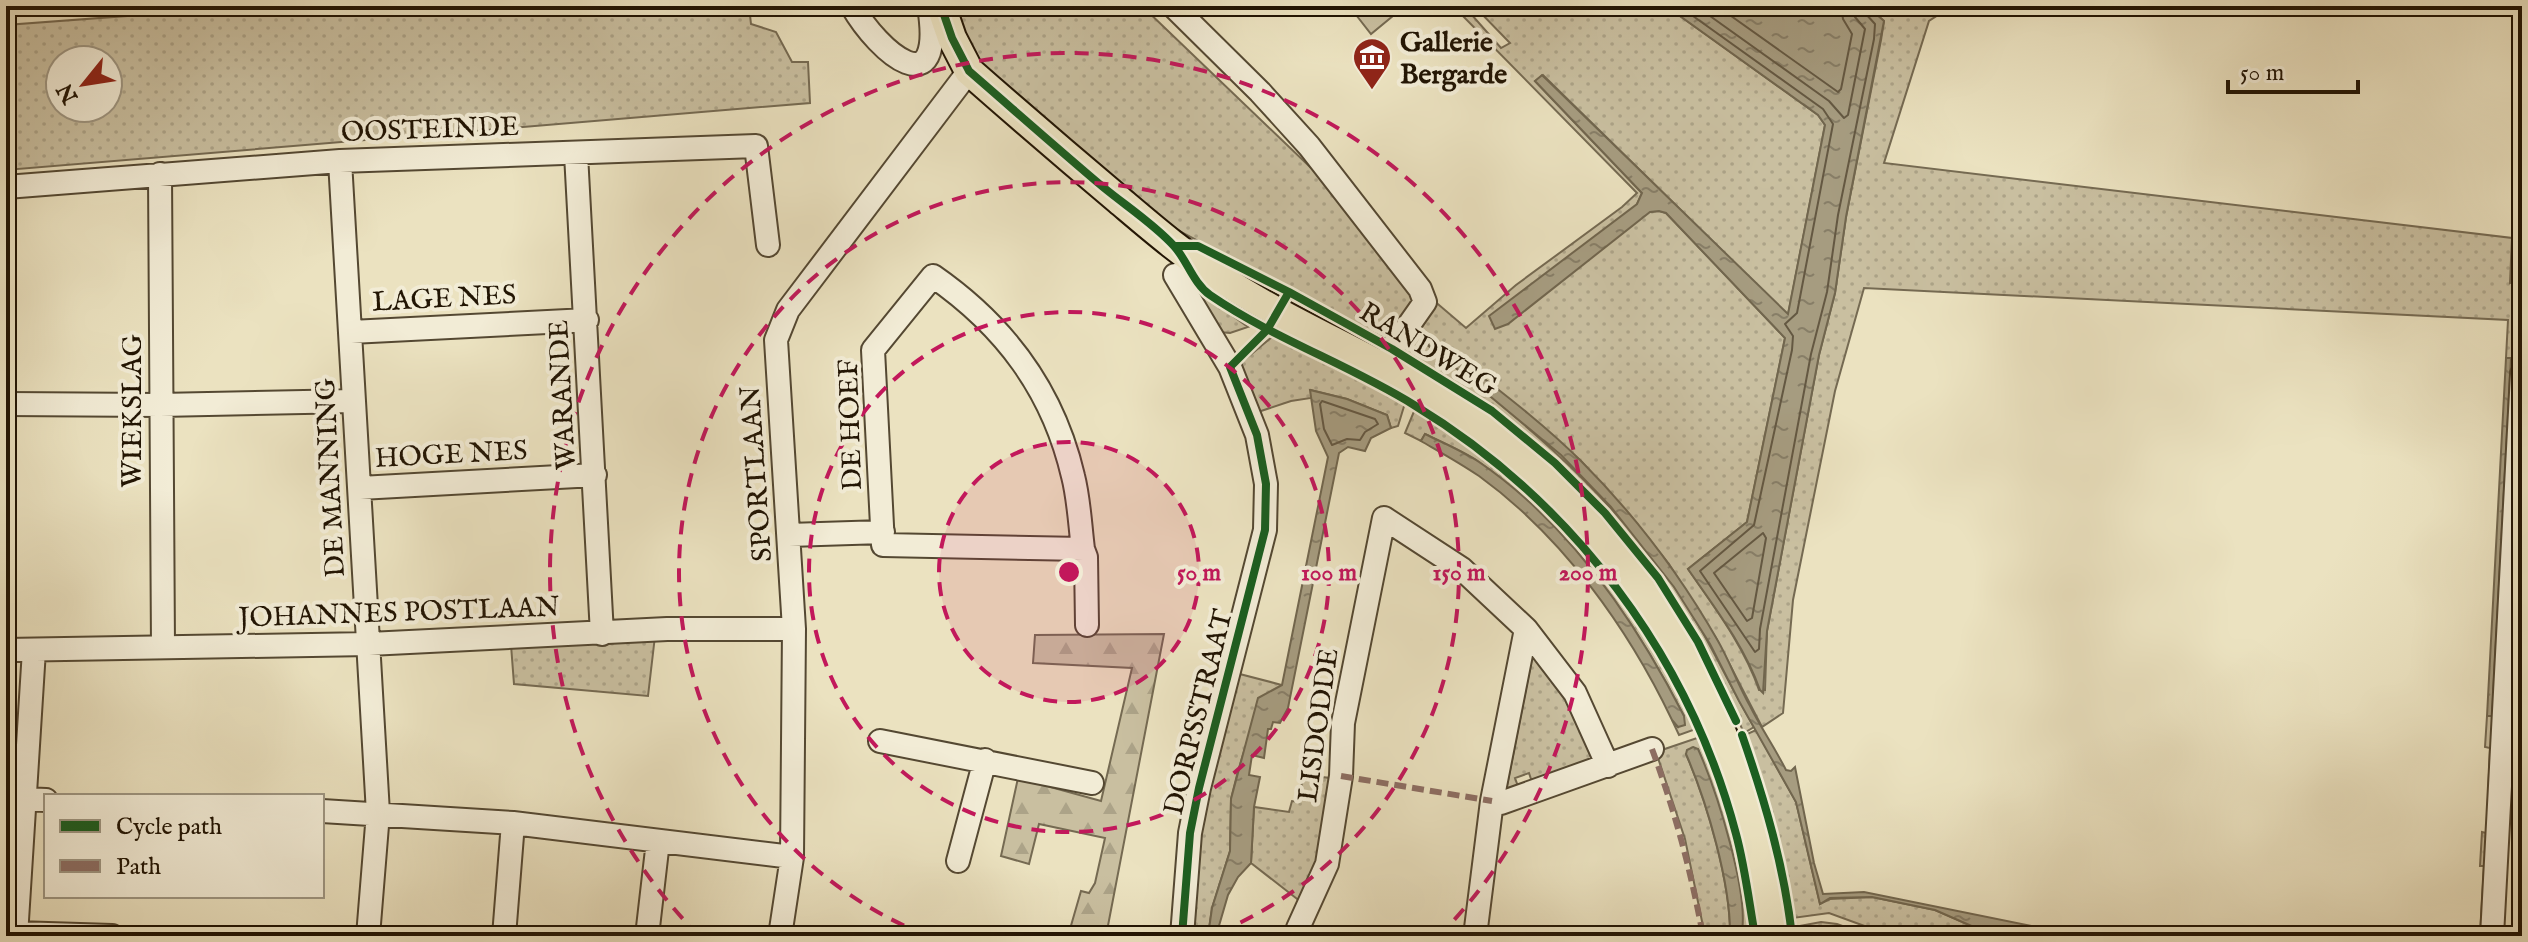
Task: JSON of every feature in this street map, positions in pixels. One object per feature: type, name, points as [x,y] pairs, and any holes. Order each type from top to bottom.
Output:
[{"type":"main road","points":[[941,6],[952,38],[969,71]]},
{"type":"main road","name":"RANDWEG","points":[[969,71],[1175,246],[1228,283],[1460,412],[1557,491],[1605,541],[1651,600],[1719,727],[1753,825],[1773,936]]},
{"type":"street","points":[[852,6],[862,24],[895,55],[916,65],[925,61],[931,53],[929,6]]},
{"type":"street","points":[[1173,6],[1260,92],[1309,146],[1420,289],[1425,302],[1392,349],[1384,367]]},
{"type":"street","name":"SPORTLAAN","points":[[780,936],[792,857],[794,629],[776,340],[788,310],[969,71]]},
{"type":"street","name":"OOSTEINDE","points":[[6,187],[340,161],[756,146],[768,245]]},
{"type":"street","name":"WARANDE","points":[[576,154],[602,634]]},
{"type":"street","name":"DE MANNING","points":[[340,161],[378,813],[368,936]]},
{"type":"street","name":"WIEKSLAG","points":[[160,174],[163,647]]},
{"type":"street","name":"DORPSSTRAAT","points":[[1175,275],[1230,367],[1257,435],[1266,484],[1265,530],[1190,833],[1182,936]]},
{"type":"street","name":"DE HOEF","points":[[883,532],[873,350],[933,276],[965,299],[1013,347],[1053,415],[1074,478],[1086,557],[1087,625]]},
{"type":"street","name":"LAGE NES","points":[[351,332],[587,320]]},
{"type":"street","points":[[2492,936],[2522,374]]},
{"type":"street","points":[[6,404],[354,401]]},
{"type":"street","name":"HOGE NES","points":[[360,488],[595,475]]},
{"type":"street","name":"LISDODDE","points":[[1297,936],[1327,864],[1341,776],[1343,723],[1384,518],[1462,569],[1526,629]]},
{"type":"street","points":[[789,535],[883,532],[883,545],[1083,549]]},
{"type":"street","name":"JOHANNES POSTLAAN","points":[[6,650],[369,644],[667,629],[794,629]]},
{"type":"street","points":[[1526,629],[1575,693],[1608,766]]},
{"type":"street","points":[[1475,936],[1492,801],[1526,629]]},
{"type":"street","points":[[34,650],[35,799],[12,892],[16,935],[112,936]]},
{"type":"street","points":[[880,741],[1092,783]]},
{"type":"street","points":[[1492,801],[1501,803],[1652,749]]},
{"type":"street","points":[[958,861],[985,760]]},
{"type":"street","points":[[324,811],[513,823],[792,857]]},
{"type":"street","points":[[504,936],[513,823]]},
{"type":"street","points":[[647,936],[658,841]]},
{"type":"green space","points":[[261,6],[749,6],[751,24],[776,32],[792,62],[808,62],[810,103],[6,170],[6,25]]},
{"type":"green space","points":[[949,6],[1142,6],[1356,211],[1402,268],[1415,302],[1393,343],[1181,232],[1089,167],[987,74],[967,46]]},
{"type":"green space","points":[[1359,6],[1405,6],[1371,34],[1353,11]]},
{"type":"green space","points":[[1453,6],[1464,6],[1501,48],[1510,43],[1474,6],[1666,6],[1818,115],[1825,125],[1788,315],[1543,75],[1535,81],[1642,193],[1637,204],[1651,212],[1666,213],[1785,338],[1747,522],[1688,569],[1737,643],[1759,690],[1765,690],[1767,631],[1819,355],[1835,293],[1846,217],[1884,21],[1867,6],[1952,6],[1929,21],[1884,163],[2512,238],[2510,283],[2513,282],[2517,220],[2513,219],[2514,186],[2519,186],[2522,125],[2522,298],[2488,936],[2480,936],[2484,866],[2480,866],[2482,832],[2486,833],[2487,822],[2490,748],[2485,747],[2487,716],[2492,715],[2511,359],[2506,358],[2508,320],[1864,288],[1835,391],[1793,600],[1783,713],[1762,727],[1716,638],[1669,564],[1630,515],[1581,461],[1425,334],[1421,340],[1556,453],[1645,548],[1695,620],[1754,727],[1744,733],[1697,635],[1637,548],[1604,509],[1530,441],[1490,410],[1402,353],[1432,299],[1466,328],[1516,285],[1637,193]]},
{"type":"green space","points":[[1177,261],[1204,295],[1248,327],[1230,333],[1219,332]]},
{"type":"green space","points":[[1272,337],[1405,403],[1398,426],[1391,428],[1387,415],[1347,399],[1311,390],[1311,398],[1255,413],[1237,366]]},
{"type":"green space","points":[[1415,409],[1520,487],[1580,547],[1608,580],[1657,653],[1696,729],[1679,735],[1672,720],[1678,727],[1684,716],[1665,680],[1622,610],[1571,545],[1512,487],[1479,462],[1425,434],[1421,441],[1405,433]]},
{"type":"green space","points":[[1164,634],[1106,936],[1068,936],[1081,891],[1089,893],[1095,883],[1105,838],[1039,824],[1029,864],[1001,856],[1018,778],[1101,801],[1132,668],[1033,663],[1035,635]]},
{"type":"green space","points":[[655,636],[648,696],[514,684],[511,645]]},
{"type":"green space","points":[[1533,653],[1586,723],[1594,765],[1532,782],[1529,773],[1515,778],[1520,792],[1506,791]]},
{"type":"green space","points":[[1232,672],[1282,685],[1250,732],[1238,771],[1231,799],[1230,851],[1212,908],[1208,936],[1188,936],[1197,834]]},
{"type":"green space","points":[[1756,730],[1796,802],[1820,904],[1830,899],[1872,897],[1935,910],[1983,931],[2037,936],[1903,936],[1829,913],[1793,918],[1767,796],[1745,735]]},
{"type":"green space","points":[[1700,737],[1731,833],[1751,932],[1740,934],[1718,803],[1698,749],[1686,754],[1702,796],[1722,868],[1730,936],[1722,930],[1704,931],[1685,839],[1656,752]]},
{"type":"green space","points":[[1303,775],[1330,778],[1319,863],[1301,902],[1251,863],[1254,807],[1289,812],[1292,801],[1299,802]]},
{"type":"green space","points":[[1821,922],[1837,924],[1870,936],[1832,936],[1832,931],[1827,930],[1827,936],[1795,936],[1794,927]]},
{"type":"water","points":[[1666,6],[1867,6],[1884,21],[1846,217],[1835,293],[1819,355],[1767,631],[1763,693],[1737,642],[1688,569],[1747,522],[1785,338],[1666,213],[1659,211],[1650,212],[1508,324],[1495,329],[1489,316],[1637,204],[1642,193],[1535,81],[1542,75],[1788,314],[1825,125],[1818,115]]},
{"type":"water","points":[[1426,333],[1525,411],[1581,461],[1620,502],[1672,569],[1718,641],[1786,770],[1791,771],[1795,767],[1823,894],[1864,892],[2081,936],[1983,931],[1935,910],[1872,897],[1830,898],[1820,904],[1796,802],[1710,644],[1674,587],[1611,507],[1561,455],[1421,339]]},
{"type":"water","points":[[2506,358],[2511,358],[2492,716],[2487,716]]},
{"type":"water","points":[[1310,390],[1347,399],[1387,415],[1391,428],[1371,438],[1365,451],[1348,447],[1339,453],[1288,708],[1280,723],[1273,722],[1271,729],[1268,729],[1264,758],[1252,755],[1249,775],[1260,777],[1254,807],[1251,863],[1228,895],[1216,936],[1208,936],[1212,908],[1230,851],[1231,799],[1258,698],[1282,685],[1328,457],[1316,431]]},
{"type":"water","points":[[1425,434],[1473,458],[1512,487],[1571,544],[1622,610],[1665,680],[1684,716],[1685,725],[1678,727],[1672,720],[1614,618],[1565,556],[1510,500],[1479,476],[1421,441]]},
{"type":"water","points":[[1693,747],[1698,749],[1705,767],[1737,870],[1743,918],[1741,936],[1730,936],[1722,868],[1702,795],[1686,754]]},
{"type":"marked path","points":[[1652,749],[1682,841],[1703,936]]},
{"type":"marked path","points":[[1341,776],[1492,801]]},
{"type":"cycle path","points":[[941,6],[952,38],[969,71],[1166,238],[1210,295],[1234,311],[1414,405],[1471,444],[1524,487],[1573,536],[1617,588],[1655,645],[1688,705],[1715,768],[1736,834],[1755,936]]},
{"type":"cycle path","points":[[1175,246],[1198,246],[1392,349],[1492,411],[1555,463],[1605,513],[1658,578],[1698,642],[1736,721]]},
{"type":"cycle path","points":[[1182,936],[1190,833],[1199,788],[1265,530],[1266,484],[1257,435],[1230,367],[1267,330],[1289,292]]},
{"type":"cycle path","points":[[1742,735],[1773,834],[1792,936]]},
{"type":"place","name":"Gallerie Bergarde","points":[[1372,91]]}]
